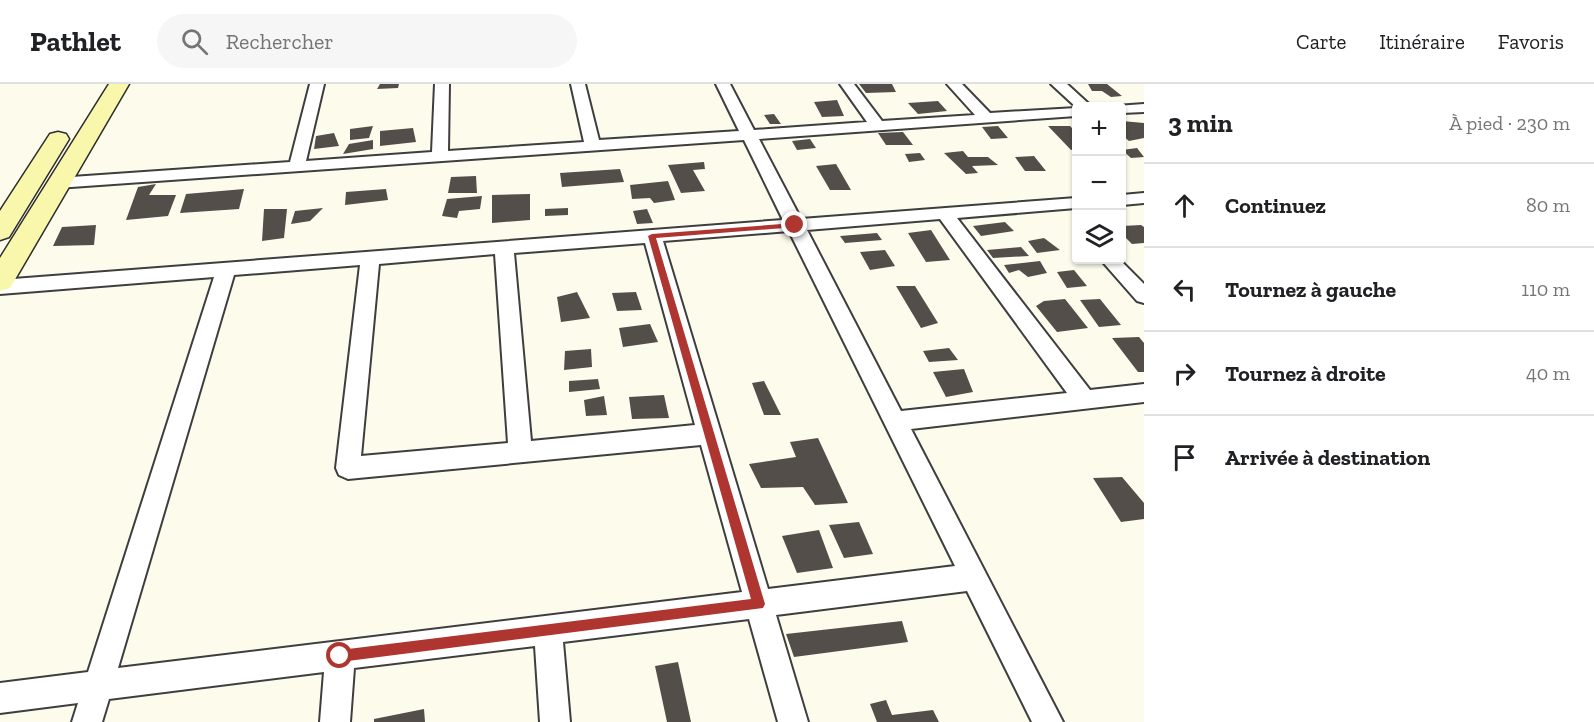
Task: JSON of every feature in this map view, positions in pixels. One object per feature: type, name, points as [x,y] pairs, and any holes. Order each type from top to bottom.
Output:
[{"type":"main road","points":[[0,231],[50,173],[71,162],[119,84]]},
{"type":"main road","points":[[0,281],[50,173],[67,124]]},
{"type":"street","points":[[297,166],[317,84]]},
{"type":"street","points":[[440,157],[442,84]]},
{"type":"street","points":[[578,84],[593,146]]},
{"type":"street","points":[[723,84],[1048,722]]},
{"type":"street","points":[[847,84],[878,126]]},
{"type":"street","points":[[954,84],[987,119]]},
{"type":"street","points":[[1058,84],[1079,102]]},
{"type":"street","points":[[1126,109],[1144,108]]},
{"type":"street","points":[[50,173],[297,166],[1072,112]]},
{"type":"street","points":[[1126,200],[1144,198]]},
{"type":"street","points":[[0,287],[1068,204]]},
{"type":"street","points":[[945,214],[1086,401]]},
{"type":"street","points":[[652,236],[793,722]]},
{"type":"street","points":[[504,248],[520,452]]},
{"type":"street","points":[[370,259],[348,468],[710,434]]},
{"type":"street","points":[[1114,264],[1144,296]]},
{"type":"street","points":[[87,722],[226,270]]},
{"type":"street","points":[[895,422],[1144,393]]},
{"type":"street","points":[[0,698],[974,577]]},
{"type":"street","points":[[548,630],[555,722]]},
{"type":"street","points":[[335,722],[340,656]]},
{"type":"building","points":[[380,84],[399,84],[398,88],[377,89]]},
{"type":"building","points":[[859,84],[892,84],[896,92],[866,93]]},
{"type":"building","points":[[1088,84],[1107,84],[1122,96],[1111,97],[1102,91],[1092,91]]},
{"type":"building","points":[[837,100],[844,116],[822,117],[814,102]]},
{"type":"building","points":[[938,101],[947,111],[918,114],[908,103]]},
{"type":"building","points":[[774,114],[781,124],[770,124],[764,115]]},
{"type":"building","points":[[1126,121],[1144,123],[1144,138],[1129,141],[1126,138]]},
{"type":"building","points":[[373,126],[369,138],[350,140],[350,129]]},
{"type":"building","points":[[998,126],[1008,138],[991,139],[982,127]]},
{"type":"building","points":[[1048,126],[1070,126],[1072,128],[1071,150]]},
{"type":"building","points":[[413,128],[416,142],[380,146],[380,131]]},
{"type":"building","points":[[903,132],[913,145],[886,145],[878,133]]},
{"type":"building","points":[[334,133],[339,146],[314,149],[316,136]]},
{"type":"building","points":[[810,139],[816,148],[797,150],[792,141]]},
{"type":"building","points":[[373,140],[373,149],[343,154],[349,144]]},
{"type":"building","points":[[1137,148],[1144,157],[1131,158],[1126,154],[1126,149]]},
{"type":"building","points":[[963,151],[968,157],[988,157],[998,165],[972,166],[978,173],[966,174],[944,153]]},
{"type":"building","points":[[920,153],[925,160],[909,162],[905,154]]},
{"type":"building","points":[[1034,156],[1046,171],[1025,171],[1015,157]]},
{"type":"building","points":[[704,162],[705,169],[693,170],[705,191],[681,193],[668,165]]},
{"type":"building","points":[[836,164],[851,190],[830,190],[816,166]]},
{"type":"building","points":[[620,169],[624,182],[562,187],[560,173]]},
{"type":"building","points":[[476,176],[477,193],[448,193],[451,177]]},
{"type":"building","points":[[668,181],[675,200],[654,203],[650,198],[632,199],[630,185]]},
{"type":"building","points":[[156,184],[149,195],[176,195],[168,216],[126,220],[138,187]]},
{"type":"building","points":[[244,189],[239,209],[180,213],[186,194]]},
{"type":"building","points":[[386,189],[388,200],[345,205],[346,192]]},
{"type":"building","points":[[530,194],[530,220],[492,223],[492,195]]},
{"type":"building","points":[[482,196],[480,209],[459,211],[457,218],[442,216],[447,199]]},
{"type":"building","points":[[323,208],[310,221],[291,224],[295,211]]},
{"type":"building","points":[[568,208],[568,215],[545,216],[545,209]]},
{"type":"building","points":[[264,209],[287,209],[284,238],[262,241]]},
{"type":"building","points":[[647,209],[653,223],[637,224],[633,211]]},
{"type":"building","points":[[1005,222],[1014,231],[981,236],[973,226]]},
{"type":"building","points":[[96,225],[94,245],[53,246],[62,227]]},
{"type":"building","points":[[1126,226],[1144,227],[1144,243],[1132,244],[1126,238]]},
{"type":"building","points":[[931,230],[950,260],[926,262],[908,233]]},
{"type":"building","points":[[877,233],[882,240],[845,243],[840,236]]},
{"type":"building","points":[[1044,238],[1060,250],[1037,253],[1028,241]]},
{"type":"building","points":[[1021,247],[1029,256],[993,258],[987,250]]},
{"type":"building","points":[[885,250],[895,266],[870,270],[860,252]]},
{"type":"building","points":[[1040,261],[1047,273],[1028,277],[1019,270],[1009,273],[1004,265]]},
{"type":"building","points":[[1074,270],[1087,286],[1067,288],[1057,272]]},
{"type":"building","points":[[896,286],[915,286],[938,323],[921,328]]},
{"type":"building","points":[[577,292],[590,318],[561,322],[557,297]]},
{"type":"building","points":[[636,292],[642,310],[617,311],[612,293]]},
{"type":"building","points":[[1065,299],[1088,328],[1057,332],[1036,306],[1044,301]]},
{"type":"building","points":[[1100,299],[1121,325],[1099,327],[1080,300]]},
{"type":"building","points":[[650,324],[658,342],[623,347],[619,328]]},
{"type":"building","points":[[1139,337],[1144,343],[1144,372],[1138,372],[1112,338]]},
{"type":"building","points":[[949,348],[958,360],[929,362],[923,351]]},
{"type":"building","points":[[591,349],[592,367],[564,370],[565,351]]},
{"type":"building","points":[[964,369],[973,392],[946,397],[933,372]]},
{"type":"building","points":[[598,379],[600,389],[569,392],[569,381]]},
{"type":"building","points":[[764,381],[781,415],[764,415],[752,383]]},
{"type":"building","points":[[664,395],[669,418],[632,419],[629,397]]},
{"type":"building","points":[[604,396],[607,415],[586,416],[584,400]]},
{"type":"building","points":[[818,438],[848,503],[815,505],[803,487],[761,488],[749,464],[796,457],[790,442]]},
{"type":"building","points":[[1122,477],[1144,503],[1144,519],[1121,522],[1093,478]]},
{"type":"building","points":[[859,522],[873,554],[844,558],[829,525]]},
{"type":"building","points":[[819,530],[833,568],[797,573],[782,536]]},
{"type":"building","points":[[902,621],[908,642],[794,657],[786,634]]},
{"type":"building","points":[[678,662],[691,722],[667,722],[655,666]]},
{"type":"building","points":[[886,700],[892,715],[933,710],[939,722],[877,722],[870,704]]},
{"type":"building","points":[[424,709],[425,722],[374,722],[374,719]]},
{"type":"route","points":[[340,656],[759,604],[652,236],[795,225]]}]
